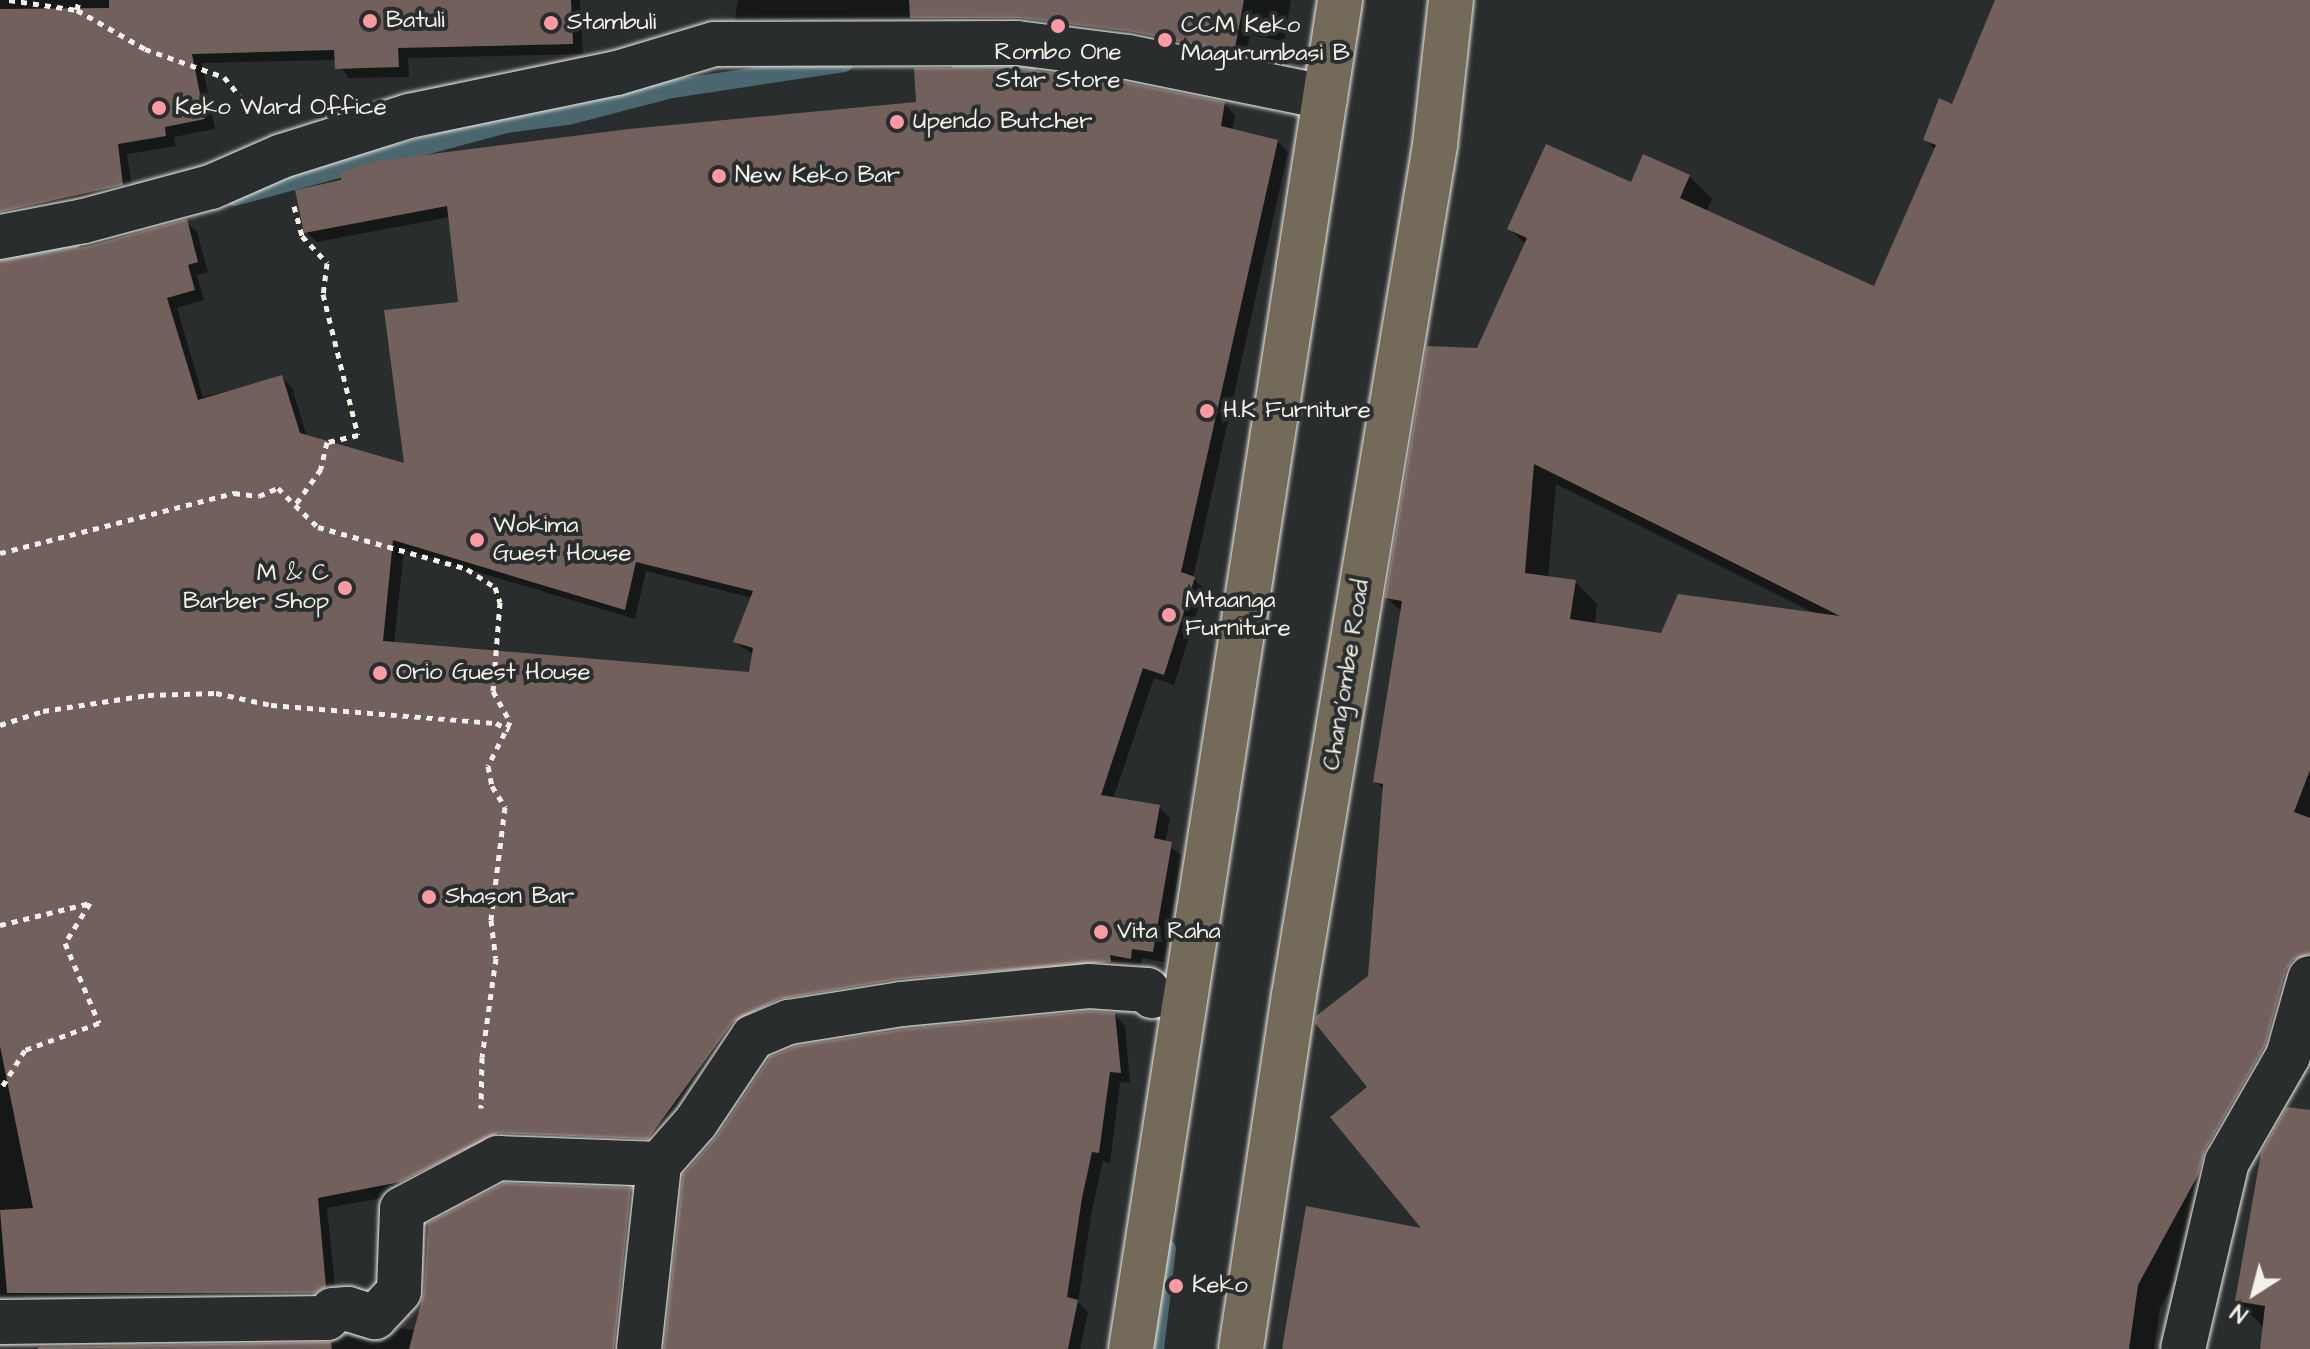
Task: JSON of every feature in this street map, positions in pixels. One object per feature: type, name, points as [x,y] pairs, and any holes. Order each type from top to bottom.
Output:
[{"type":"main road","points":[[1131,1349],[1340,0]]},
{"type":"main road","name":"Chang'ombe Road","points":[[1241,1349],[1294,995],[1435,145],[1451,0]]},
{"type":"street","points":[[0,237],[84,221],[211,187],[285,155],[409,116],[617,73],[714,44],[1017,43],[1128,57],[1325,97]]},
{"type":"street","points":[[2183,1349],[2227,1162],[2288,1056],[2310,978]]},
{"type":"street","points":[[639,1349],[659,1164],[696,1122],[753,1037],[767,1028],[902,1004],[1089,986],[1147,990],[1152,996]]},
{"type":"street","points":[[0,1322],[327,1318],[333,1310],[348,1309],[375,1317],[399,1291],[402,1209],[498,1158],[659,1164]]},
{"type":"path","points":[[9,0],[77,10],[145,49],[224,77],[285,155],[302,236],[327,263],[323,294],[358,435],[327,442],[321,469],[295,505]]},
{"type":"path","points":[[77,10],[79,0]]},
{"type":"path","points":[[0,553],[234,493],[259,496],[278,488],[318,527],[467,569],[495,587],[500,602],[493,691],[509,730]]},
{"type":"path","points":[[0,725],[43,711],[148,695],[216,693],[271,705],[496,723],[509,730]]},
{"type":"path","points":[[498,1158],[481,1115],[482,1057],[496,958],[491,920],[505,807],[492,786],[488,766],[509,730]]},
{"type":"path","points":[[0,925],[90,903],[65,943],[99,1023],[25,1050],[0,1090]]},
{"type":"building","points":[[109,0],[571,0],[573,44],[398,48],[399,67],[335,69],[334,50],[192,54],[205,119],[165,127],[166,136],[118,144],[123,185],[0,212],[0,9],[109,8]]},
{"type":"building","name":"CCM Keko Magurumbasi B","points":[[909,0],[1244,0],[1234,53],[1133,32],[1020,18],[910,18]]},
{"type":"building","points":[[1995,0],[2310,0],[2310,770],[2294,812],[2310,818],[2310,954],[2293,960],[2286,970],[2265,1046],[2205,1150],[2198,1175],[2138,1285],[2129,1349],[1282,1349],[1306,1206],[1421,1228],[1330,1117],[1367,1087],[1315,1023],[1316,1016],[1368,976],[1383,784],[1373,782],[1402,601],[1385,598],[1427,346],[1477,348],[1527,238],[1507,229],[1546,144],[1631,182],[1643,154],[1690,175],[1680,198],[1874,286],[1936,145],[1923,140],[1939,98],[1952,104]],"holes":[[[1534,464],[1840,616],[1678,594],[1661,633],[1570,619],[1576,580],[1525,573]]]},
{"type":"building","points":[[914,68],[1015,68],[1124,82],[1225,102],[1221,126],[1278,140],[1181,572],[1195,577],[1164,675],[1143,668],[1101,795],[1160,805],[1154,838],[1172,842],[1153,952],[1132,949],[1131,959],[1110,955],[1111,962],[900,979],[779,999],[733,1022],[648,1139],[498,1133],[400,1182],[318,1198],[326,1287],[315,1293],[7,1293],[0,1210],[33,1208],[0,1046],[0,261],[89,246],[187,219],[198,262],[188,265],[195,290],[167,298],[198,400],[282,375],[300,433],[404,463],[384,310],[458,302],[447,206],[304,233],[295,190],[341,180],[341,172],[377,161],[629,129],[916,102]],"holes":[[[393,540],[625,610],[636,562],[753,591],[733,642],[753,648],[749,672],[383,641]]]},
{"type":"building","points":[[1089,1011],[1115,1013],[1121,1073],[1110,1072],[1099,1153],[1092,1152],[1082,1198],[1067,1297],[1078,1300],[1068,1349],[664,1349],[683,1175],[717,1136],[770,1057],[796,1046],[905,1029]]},
{"type":"building","points":[[2287,1107],[2310,1110],[2310,1349],[2260,1349],[2265,1306],[2235,1301],[2261,1153]]},
{"type":"building","points":[[504,1183],[631,1188],[614,1349],[409,1349],[424,1292],[428,1223]]},
{"type":"building","points":[[331,1342],[332,1349],[38,1349],[38,1347]]},
{"type":"waterway","points":[[234,197],[506,124],[568,116],[672,89],[844,63]]},
{"type":"waterway","points":[[961,64],[1027,73]]},
{"type":"waterway","points":[[0,266],[71,244]]},
{"type":"waterway","points":[[1155,1349],[1167,1249]]},
{"type":"place","name":"Batuli","points":[[370,21]]},
{"type":"place","name":"Stambuli","points":[[551,23]]},
{"type":"place","name":"Rombo One Star Store","points":[[1058,26]]},
{"type":"place","name":"CCM Keko Magurumbasi B","points":[[1165,40]]},
{"type":"place","name":"Keko Ward Office","points":[[159,108]]},
{"type":"place","name":"Upendo Butcher","points":[[897,122]]},
{"type":"place","name":"New Keko Bar","points":[[719,176]]},
{"type":"place","name":"H.K Furniture","points":[[1207,411]]},
{"type":"place","name":"Wokima Guest House","points":[[477,540]]},
{"type":"place","name":"M & C Barber Shop","points":[[345,588]]},
{"type":"place","name":"Mtaanga Furniture","points":[[1169,615]]},
{"type":"place","name":"Orio Guest House","points":[[380,673]]},
{"type":"place","name":"Shason Bar","points":[[429,897]]},
{"type":"place","name":"Vita Raha","points":[[1101,932]]},
{"type":"place","name":"Keko","points":[[1176,1286]]}]
